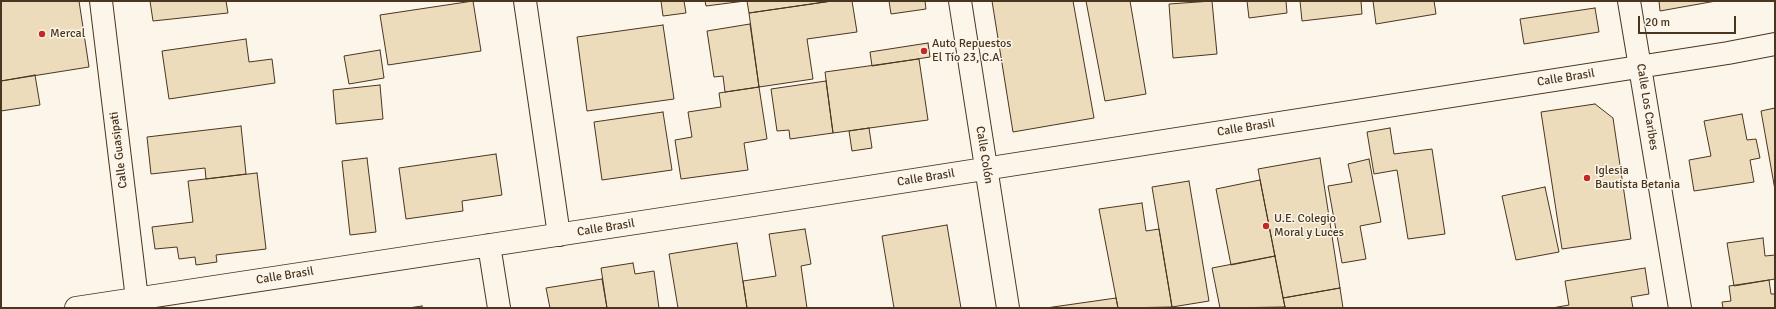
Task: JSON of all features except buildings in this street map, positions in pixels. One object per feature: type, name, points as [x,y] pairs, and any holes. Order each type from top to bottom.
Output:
[{"type":"street","name":"Calle Guasipati","points":[[101,1],[137,299]]},
{"type":"street","points":[[525,1],[559,235]]},
{"type":"street","name":"Calle Colón","points":[[960,1],[1008,308]]},
{"type":"street","name":"Calle Los Caribes","points":[[1629,1],[1680,308]]},
{"type":"street","name":"Calle Brasil","points":[[76,308],[986,169],[1640,67],[1775,44]]},
{"type":"street","points":[[489,245],[499,308]]},
{"type":"place","name":"Mercal","points":[[42,34]]},
{"type":"place","name":"Auto Repuestos El Tío 23, C.A.","points":[[924,51]]},
{"type":"place","name":"Iglesia Bautista Betania","points":[[1587,178]]},
{"type":"place","name":"U.E. Colegio Moral y Luces","points":[[1266,226]]}]
